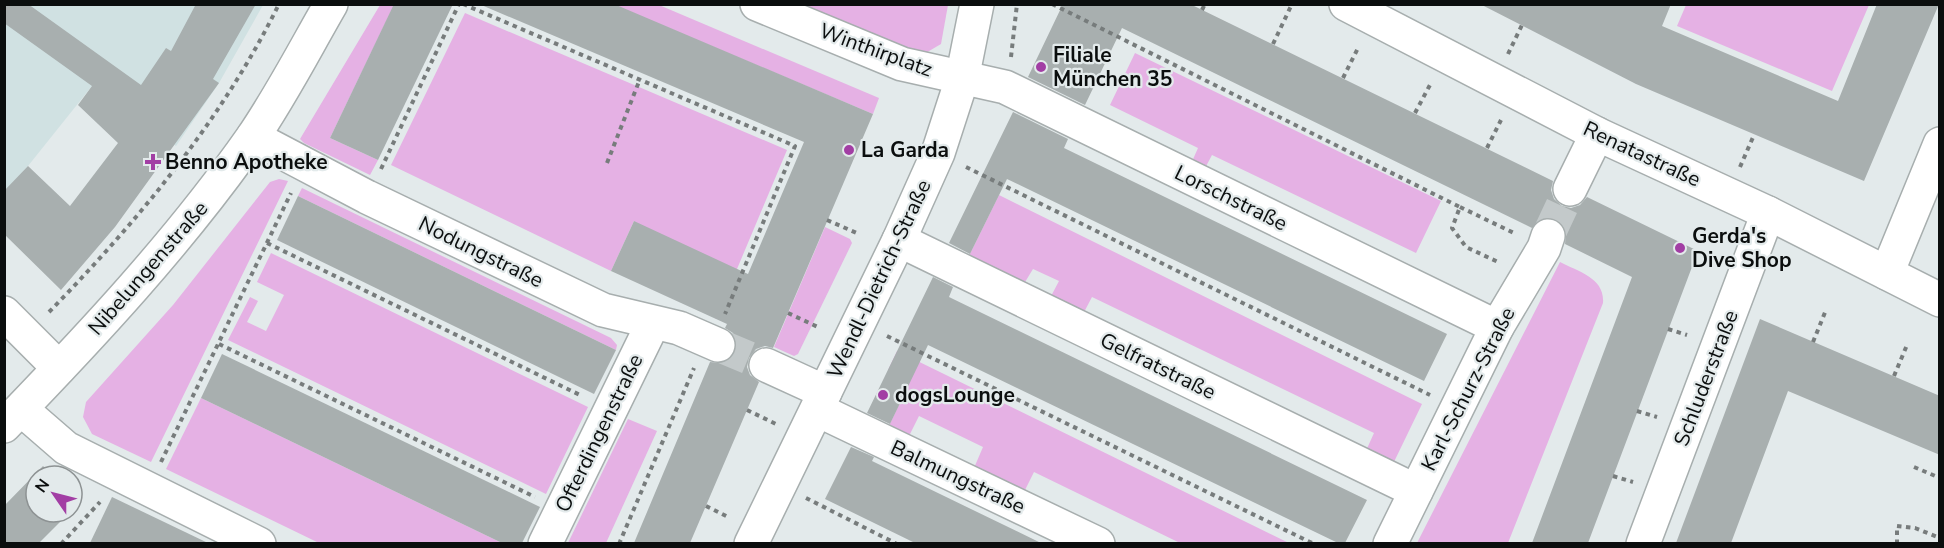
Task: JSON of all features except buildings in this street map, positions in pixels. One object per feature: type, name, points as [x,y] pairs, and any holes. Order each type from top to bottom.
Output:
[{"type":"street","name":"Nibelungenstraße","points":[[13,417],[159,257],[253,137],[331,4]]},
{"type":"street","name":"Winthirplatz","points":[[757,4],[902,64],[962,79]]},
{"type":"street","name":"Wendl-Dietrich-Straße","points":[[751,543],[899,240],[938,153],[962,79],[977,4]]},
{"type":"street","name":"Renatastraße","points":[[1346,4],[1596,134],[1768,213],[1940,300]]},
{"type":"street","name":"Lorschstraße","points":[[962,79],[1005,87],[1497,327]]},
{"type":"street","points":[[1570,189],[1596,134]]},
{"type":"street","name":"Nodungstraße","points":[[253,137],[304,166],[603,310],[679,328],[712,342]]},
{"type":"street","points":[[1887,273],[1940,144]]},
{"type":"street","name":"Schluderstraße","points":[[1643,543],[1768,213]]},
{"type":"street","name":"Gelfratstraße","points":[[899,240],[1416,491]]},
{"type":"street","name":"Karl-Schurz-Straße","points":[[1390,543],[1497,327],[1546,242]]},
{"type":"street","name":"Ofterdingenstraße","points":[[545,543],[653,323]]},
{"type":"street","points":[[16,324],[59,368]]},
{"type":"street","points":[[766,365],[821,401]]},
{"type":"street","name":"Balmungstraße","points":[[821,401],[1098,543]]},
{"type":"street","points":[[13,417],[66,448],[259,543]]},
{"type":"path","points":[[16,324],[134,221],[213,117],[267,30],[279,4]]},
{"type":"path","points":[[386,159],[461,4],[795,146],[712,342],[619,543]]},
{"type":"path","points":[[1011,59],[1017,4]]},
{"type":"path","points":[[1052,4],[1460,207],[1546,242]]},
{"type":"path","points":[[1202,10],[1205,4]]},
{"type":"path","points":[[1274,44],[1292,4]]},
{"type":"path","points":[[607,163],[640,79]]},
{"type":"path","points":[[938,153],[1433,397]]},
{"type":"path","points":[[60,543],[135,483],[219,344],[304,166]]},
{"type":"path","points":[[1460,207],[1452,228],[1466,247],[1499,262]]},
{"type":"path","points":[[828,220],[859,234]]},
{"type":"path","points":[[267,243],[587,399]]},
{"type":"path","points":[[1813,342],[1826,310]]},
{"type":"path","points":[[859,323],[1314,543]]},
{"type":"path","points":[[1668,329],[1696,338]]},
{"type":"path","points":[[219,344],[538,498]]},
{"type":"path","points":[[1894,376],[1907,345]]},
{"type":"path","points":[[1637,411],[1666,419]]},
{"type":"path","points":[[1914,467],[1940,478]]},
{"type":"path","points":[[1613,476],[1641,485]]},
{"type":"path","points":[[781,485],[897,543]]},
{"type":"path","points":[[1897,543],[1897,526],[1915,528],[1940,538]]},
{"type":"shaded area","points":[[1686,4],[1869,5],[1832,91],[1677,26]]},
{"type":"shaded area","points":[[5,5],[263,5],[219,83],[176,146],[92,86],[5,191]]},
{"type":"shaded area","points":[[380,5],[394,5],[330,138],[378,160],[370,175],[300,139]]},
{"type":"shaded area","points":[[614,5],[659,5],[879,98],[873,114]]},
{"type":"shaded area","points":[[795,5],[948,5],[941,44],[924,54],[903,49]]},
{"type":"shaded area","points":[[465,13],[787,150],[716,319],[634,221],[611,271],[391,165]]},
{"type":"shaded area","points":[[1135,53],[1441,201],[1416,253],[1212,155],[1203,172],[1190,166],[1198,148],[1110,105]]},
{"type":"shaded area","points":[[279,179],[288,181],[151,462],[92,434],[83,417],[86,402],[173,305],[270,182]]},
{"type":"shaded area","points":[[302,188],[611,338],[617,345],[616,350],[298,196]]},
{"type":"shaded area","points":[[999,195],[1422,404],[1392,466],[1365,453],[1374,433],[1092,297],[1082,316],[1049,300],[1059,281],[1033,269],[1022,287],[967,260]]},
{"type":"shaded area","points":[[825,227],[850,239],[852,243],[798,354],[794,356],[774,347]]},
{"type":"shaded area","points":[[271,253],[588,407],[546,494],[228,340],[250,297],[258,301],[247,322],[266,331],[284,295],[257,282]]},
{"type":"shaded area","points":[[1560,262],[1595,282],[1603,294],[1603,303],[1508,543],[1417,543]]},
{"type":"shaded area","points":[[897,351],[1289,543],[1180,543],[1034,472],[1024,492],[974,468],[983,447],[919,416],[909,436],[889,426],[910,381],[888,370]]},
{"type":"shaded area","points":[[201,398],[502,543],[319,543],[166,469]]},
{"type":"shaded area","points":[[628,419],[657,431],[606,543],[568,543]]},
{"type":"tunnel","points":[[1548,236],[1570,189]]},
{"type":"tunnel","points":[[718,345],[766,365]]},
{"type":"place","name":"Filiale München 35","points":[[1041,67]]},
{"type":"place","name":"La Garda","points":[[849,150]]},
{"type":"place","name":"Benno Apotheke","points":[[153,162]]},
{"type":"place","name":"Gerda's Dive Shop","points":[[1680,248]]},
{"type":"place","name":"dogsLounge","points":[[883,395]]}]
